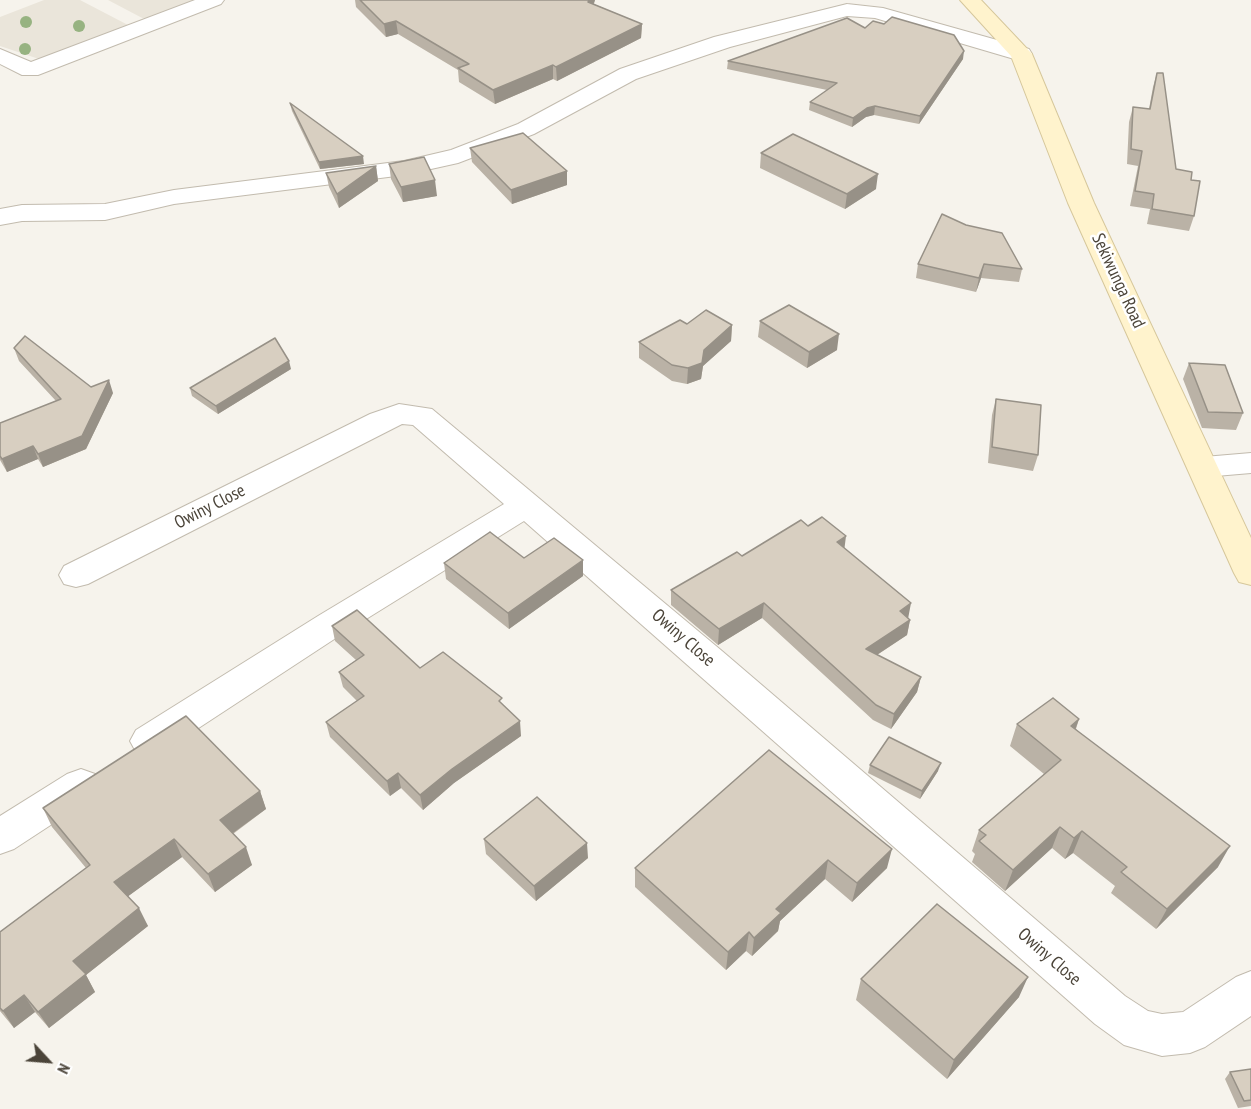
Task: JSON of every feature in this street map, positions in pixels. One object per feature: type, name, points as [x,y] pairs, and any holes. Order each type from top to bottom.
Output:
[{"type":"main road","name":"Sekiwunga Road","points":[[970,0],[1021,54],[1082,203],[1251,573]]},
{"type":"street","points":[[0,56],[30,70],[214,0]]},
{"type":"street","points":[[0,217],[22,213],[105,212],[174,197],[393,170],[458,156],[526,129],[628,74],[722,42],[847,10],[876,12],[1021,54]]},
{"type":"street","name":"Owiny Close","points":[[76,575],[399,414],[421,416],[1101,1002],[1139,1030],[1162,1035],[1190,1032],[1251,991]]},
{"type":"street","points":[[1204,467],[1251,463]]},
{"type":"street","points":[[0,837],[339,619],[527,505]]},
{"type":"shaded area","points":[[44,0],[80,0],[128,25],[146,20],[108,0],[199,0],[48,62],[0,46],[0,17]]},
{"type":"building","points":[[360,0],[589,0],[588,2],[642,24],[556,67],[553,65],[493,90],[458,68],[469,64],[396,21],[384,24]]},
{"type":"building","points":[[892,17],[954,35],[964,51],[920,116],[875,106],[867,108],[853,118],[810,102],[837,83],[728,61],[847,18],[865,28],[873,21],[884,24]]},
{"type":"building","points":[[1157,73],[1163,73],[1176,169],[1192,172],[1191,180],[1200,181],[1194,216],[1152,209],[1154,194],[1135,191],[1142,151],[1131,149],[1133,107],[1150,109]]},
{"type":"building","points":[[290,103],[363,156],[319,162]]},
{"type":"building","points":[[523,133],[567,171],[511,190],[470,148]]},
{"type":"building","points":[[793,134],[878,174],[847,194],[761,153]]},
{"type":"building","points":[[424,157],[435,180],[401,187],[389,164]]},
{"type":"building","points":[[376,166],[337,194],[326,173]]},
{"type":"building","points":[[942,214],[966,225],[1002,233],[1022,269],[984,264],[979,278],[918,264]]},
{"type":"building","points":[[789,305],[839,334],[809,352],[760,321]]},
{"type":"building","points":[[706,310],[732,325],[704,350],[702,363],[688,368],[672,365],[639,342],[680,320],[687,324]]},
{"type":"building","points":[[25,336],[91,387],[109,380],[82,436],[38,454],[33,446],[2,459],[0,456],[0,423],[61,399],[14,348]]},
{"type":"building","points":[[275,338],[289,361],[216,406],[190,388]]},
{"type":"building","points":[[1189,363],[1225,365],[1243,413],[1208,412]]},
{"type":"building","points":[[996,399],[1041,405],[1038,455],[992,447]]},
{"type":"building","points":[[822,517],[846,536],[837,542],[911,603],[900,611],[910,620],[866,649],[921,677],[894,714],[876,705],[764,603],[719,629],[671,590],[737,552],[742,556],[801,520],[808,526]]},
{"type":"building","points":[[490,532],[524,558],[554,538],[583,560],[508,613],[444,563]]},
{"type":"building","points":[[357,610],[420,668],[443,652],[502,698],[499,701],[520,721],[452,769],[420,795],[398,773],[387,781],[326,722],[364,696],[339,672],[364,655],[332,626]]},
{"type":"building","points":[[1053,698],[1079,719],[1071,726],[1230,846],[1167,909],[1121,872],[1127,867],[1082,831],[1074,838],[1060,827],[1013,870],[979,841],[986,835],[979,830],[1061,760],[1017,724]]},
{"type":"building","points":[[186,716],[260,791],[220,820],[246,847],[208,874],[174,839],[114,882],[139,908],[73,961],[86,974],[38,1012],[24,995],[3,1011],[0,1008],[0,932],[90,865],[43,808]]},
{"type":"building","points":[[889,737],[941,763],[922,791],[870,765]]},
{"type":"building","points":[[769,750],[892,849],[857,883],[828,860],[776,909],[781,913],[754,938],[749,932],[728,952],[635,868]]},
{"type":"building","points":[[537,797],[587,843],[534,886],[484,839]]},
{"type":"building","points":[[937,904],[1028,977],[954,1060],[861,979]]},
{"type":"building","points":[[1251,1069],[1251,1100],[1244,1101],[1230,1072]]}]
